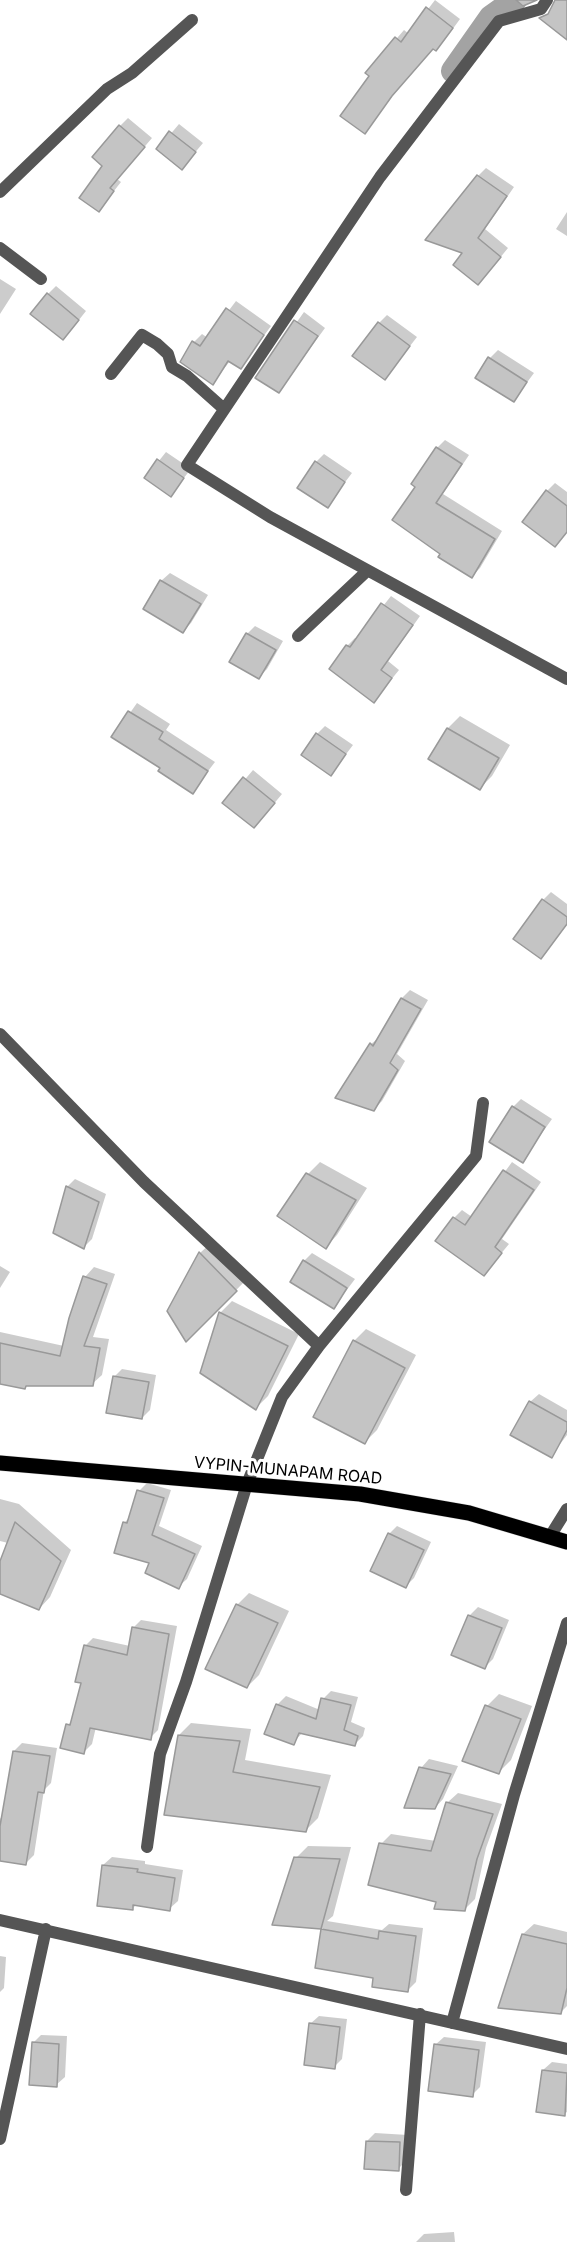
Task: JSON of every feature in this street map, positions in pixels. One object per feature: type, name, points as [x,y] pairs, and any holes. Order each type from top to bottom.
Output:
[{"type":"main road","name":"VYPIN-MUNAPAM ROAD","points":[[0,1462],[408,1501],[469,1513],[567,1542]]},
{"type":"street","points":[[547,0],[541,9],[498,21],[380,177],[187,465],[270,517],[367,572],[567,679]]},
{"type":"street","points":[[0,192],[106,89],[132,73],[192,20]]},
{"type":"street","points":[[0,248],[41,279]]},
{"type":"street","points":[[111,374],[142,335],[168,354],[172,367],[187,376],[224,410]]},
{"type":"street","points":[[298,636],[367,572]]},
{"type":"street","points":[[0,1034],[144,1182],[319,1346]]},
{"type":"street","points":[[147,1847],[160,1755],[186,1682],[247,1484],[282,1397],[319,1346],[476,1156],[483,1103]]},
{"type":"street","points":[[549,1538],[567,1509]]},
{"type":"street","points":[[452,2023],[514,1795],[567,1623]]},
{"type":"street","points":[[0,1920],[567,2049]]},
{"type":"street","points":[[0,2139],[46,1929]]},
{"type":"street","points":[[406,2190],[420,2014]]},
{"type":"building","points":[[516,0],[537,0],[523,6]]},
{"type":"building","points":[[555,0],[567,0],[567,40],[539,18],[548,14]]},
{"type":"building","points":[[426,7],[453,28],[436,51],[433,49],[392,96],[365,134],[340,116],[369,76],[365,73],[395,37],[401,42]]},
{"type":"building","points":[[119,125],[145,147],[110,188],[114,191],[99,212],[79,198],[102,166],[92,157]]},
{"type":"building","points":[[169,131],[196,152],[182,170],[156,149]]},
{"type":"building","points":[[477,175],[507,196],[478,238],[501,257],[478,285],[453,265],[462,253],[425,240]]},
{"type":"building","points":[[47,293],[79,320],[63,340],[30,314]]},
{"type":"building","points":[[226,308],[264,335],[241,369],[228,361],[213,385],[180,362],[192,341],[200,346]]},
{"type":"building","points":[[294,320],[318,336],[279,393],[255,378]]},
{"type":"building","points":[[378,322],[410,346],[385,380],[352,356]]},
{"type":"building","points":[[488,357],[527,382],[514,402],[475,378]]},
{"type":"building","points":[[436,447],[462,464],[436,503],[495,539],[472,578],[438,557],[440,554],[392,520],[415,487],[411,484]]},
{"type":"building","points":[[157,459],[184,478],[171,497],[144,478]]},
{"type":"building","points":[[315,461],[345,482],[328,508],[297,488]]},
{"type":"building","points":[[546,490],[567,506],[567,532],[555,547],[522,522]]},
{"type":"building","points":[[160,580],[201,604],[183,633],[143,609]]},
{"type":"building","points":[[381,603],[413,625],[381,670],[392,678],[374,703],[329,669],[346,645],[350,647]]},
{"type":"building","points":[[246,633],[276,650],[259,679],[229,662]]},
{"type":"building","points":[[128,711],[163,732],[159,739],[208,771],[193,794],[158,771],[160,768],[111,737]]},
{"type":"building","points":[[447,728],[499,758],[480,790],[428,759]]},
{"type":"building","points":[[316,733],[346,754],[331,776],[301,755]]},
{"type":"building","points":[[243,777],[275,803],[254,828],[222,803]]},
{"type":"building","points":[[542,899],[567,917],[567,924],[541,959],[513,939]]},
{"type":"building","points":[[401,998],[421,1009],[390,1063],[398,1070],[374,1111],[335,1098],[370,1043],[373,1046]]},
{"type":"building","points":[[512,1106],[545,1127],[523,1163],[489,1142]]},
{"type":"building","points":[[503,1170],[534,1190],[495,1247],[502,1253],[484,1276],[435,1241],[453,1217],[465,1225]]},
{"type":"building","points":[[306,1173],[356,1200],[326,1249],[277,1216]]},
{"type":"building","points":[[66,1186],[99,1202],[84,1249],[53,1233]]},
{"type":"building","points":[[199,1252],[237,1291],[186,1342],[167,1311]]},
{"type":"building","points":[[303,1260],[347,1288],[334,1309],[290,1282]]},
{"type":"building","points":[[83,1276],[107,1284],[84,1346],[100,1348],[93,1386],[26,1386],[25,1389],[0,1384],[0,1343],[60,1356],[69,1318]]},
{"type":"building","points":[[219,1312],[288,1346],[256,1410],[200,1373]]},
{"type":"building","points":[[353,1340],[405,1368],[365,1444],[313,1417]]},
{"type":"building","points":[[113,1376],[149,1382],[142,1419],[106,1413]]},
{"type":"building","points":[[529,1401],[567,1422],[567,1430],[552,1458],[510,1435]]},
{"type":"building","points":[[137,1490],[164,1498],[152,1535],[195,1554],[179,1589],[145,1573],[149,1563],[114,1553],[123,1522],[127,1523]]},
{"type":"building","points":[[15,1522],[61,1561],[39,1610],[0,1594],[0,1561]]},
{"type":"building","points":[[388,1533],[424,1550],[406,1588],[370,1571]]},
{"type":"building","points":[[236,1604],[278,1623],[247,1688],[205,1669]]},
{"type":"building","points":[[468,1615],[502,1628],[485,1669],[451,1655]]},
{"type":"building","points":[[132,1627],[169,1634],[151,1740],[90,1728],[84,1754],[60,1748],[66,1724],[70,1725],[81,1683],[75,1682],[84,1645],[127,1655]]},
{"type":"building","points":[[321,1698],[351,1705],[344,1730],[358,1736],[355,1746],[299,1733],[294,1745],[264,1734],[276,1704],[316,1719]]},
{"type":"building","points":[[485,1705],[521,1719],[499,1774],[462,1761]]},
{"type":"building","points":[[178,1735],[240,1741],[233,1772],[320,1787],[306,1832],[164,1815]]},
{"type":"building","points":[[13,1751],[50,1756],[44,1793],[38,1792],[26,1865],[0,1861],[0,1826]]},
{"type":"building","points":[[419,1767],[451,1774],[435,1809],[404,1808]]},
{"type":"building","points":[[446,1802],[493,1814],[477,1859],[465,1911],[434,1909],[436,1902],[368,1885],[379,1843],[431,1851]]},
{"type":"building","points":[[294,1857],[340,1859],[321,1929],[272,1925]]},
{"type":"building","points":[[102,1865],[138,1869],[137,1872],[175,1878],[170,1911],[133,1905],[133,1910],[97,1906]]},
{"type":"building","points":[[321,1929],[378,1939],[379,1931],[416,1936],[408,1992],[372,1987],[373,1978],[315,1968]]},
{"type":"building","points":[[522,1934],[567,1944],[567,1988],[561,2014],[498,2008]]},
{"type":"building","points":[[309,2023],[340,2027],[335,2069],[304,2065]]},
{"type":"building","points":[[32,2042],[59,2044],[57,2087],[29,2085]]},
{"type":"building","points":[[434,2044],[479,2050],[473,2097],[428,2091]]},
{"type":"building","points":[[542,2070],[567,2073],[565,2116],[536,2112]]},
{"type":"building","points":[[366,2141],[400,2142],[399,2171],[364,2169]]},
{"type":"waterway","points":[[453,71],[491,17],[515,0]]}]
